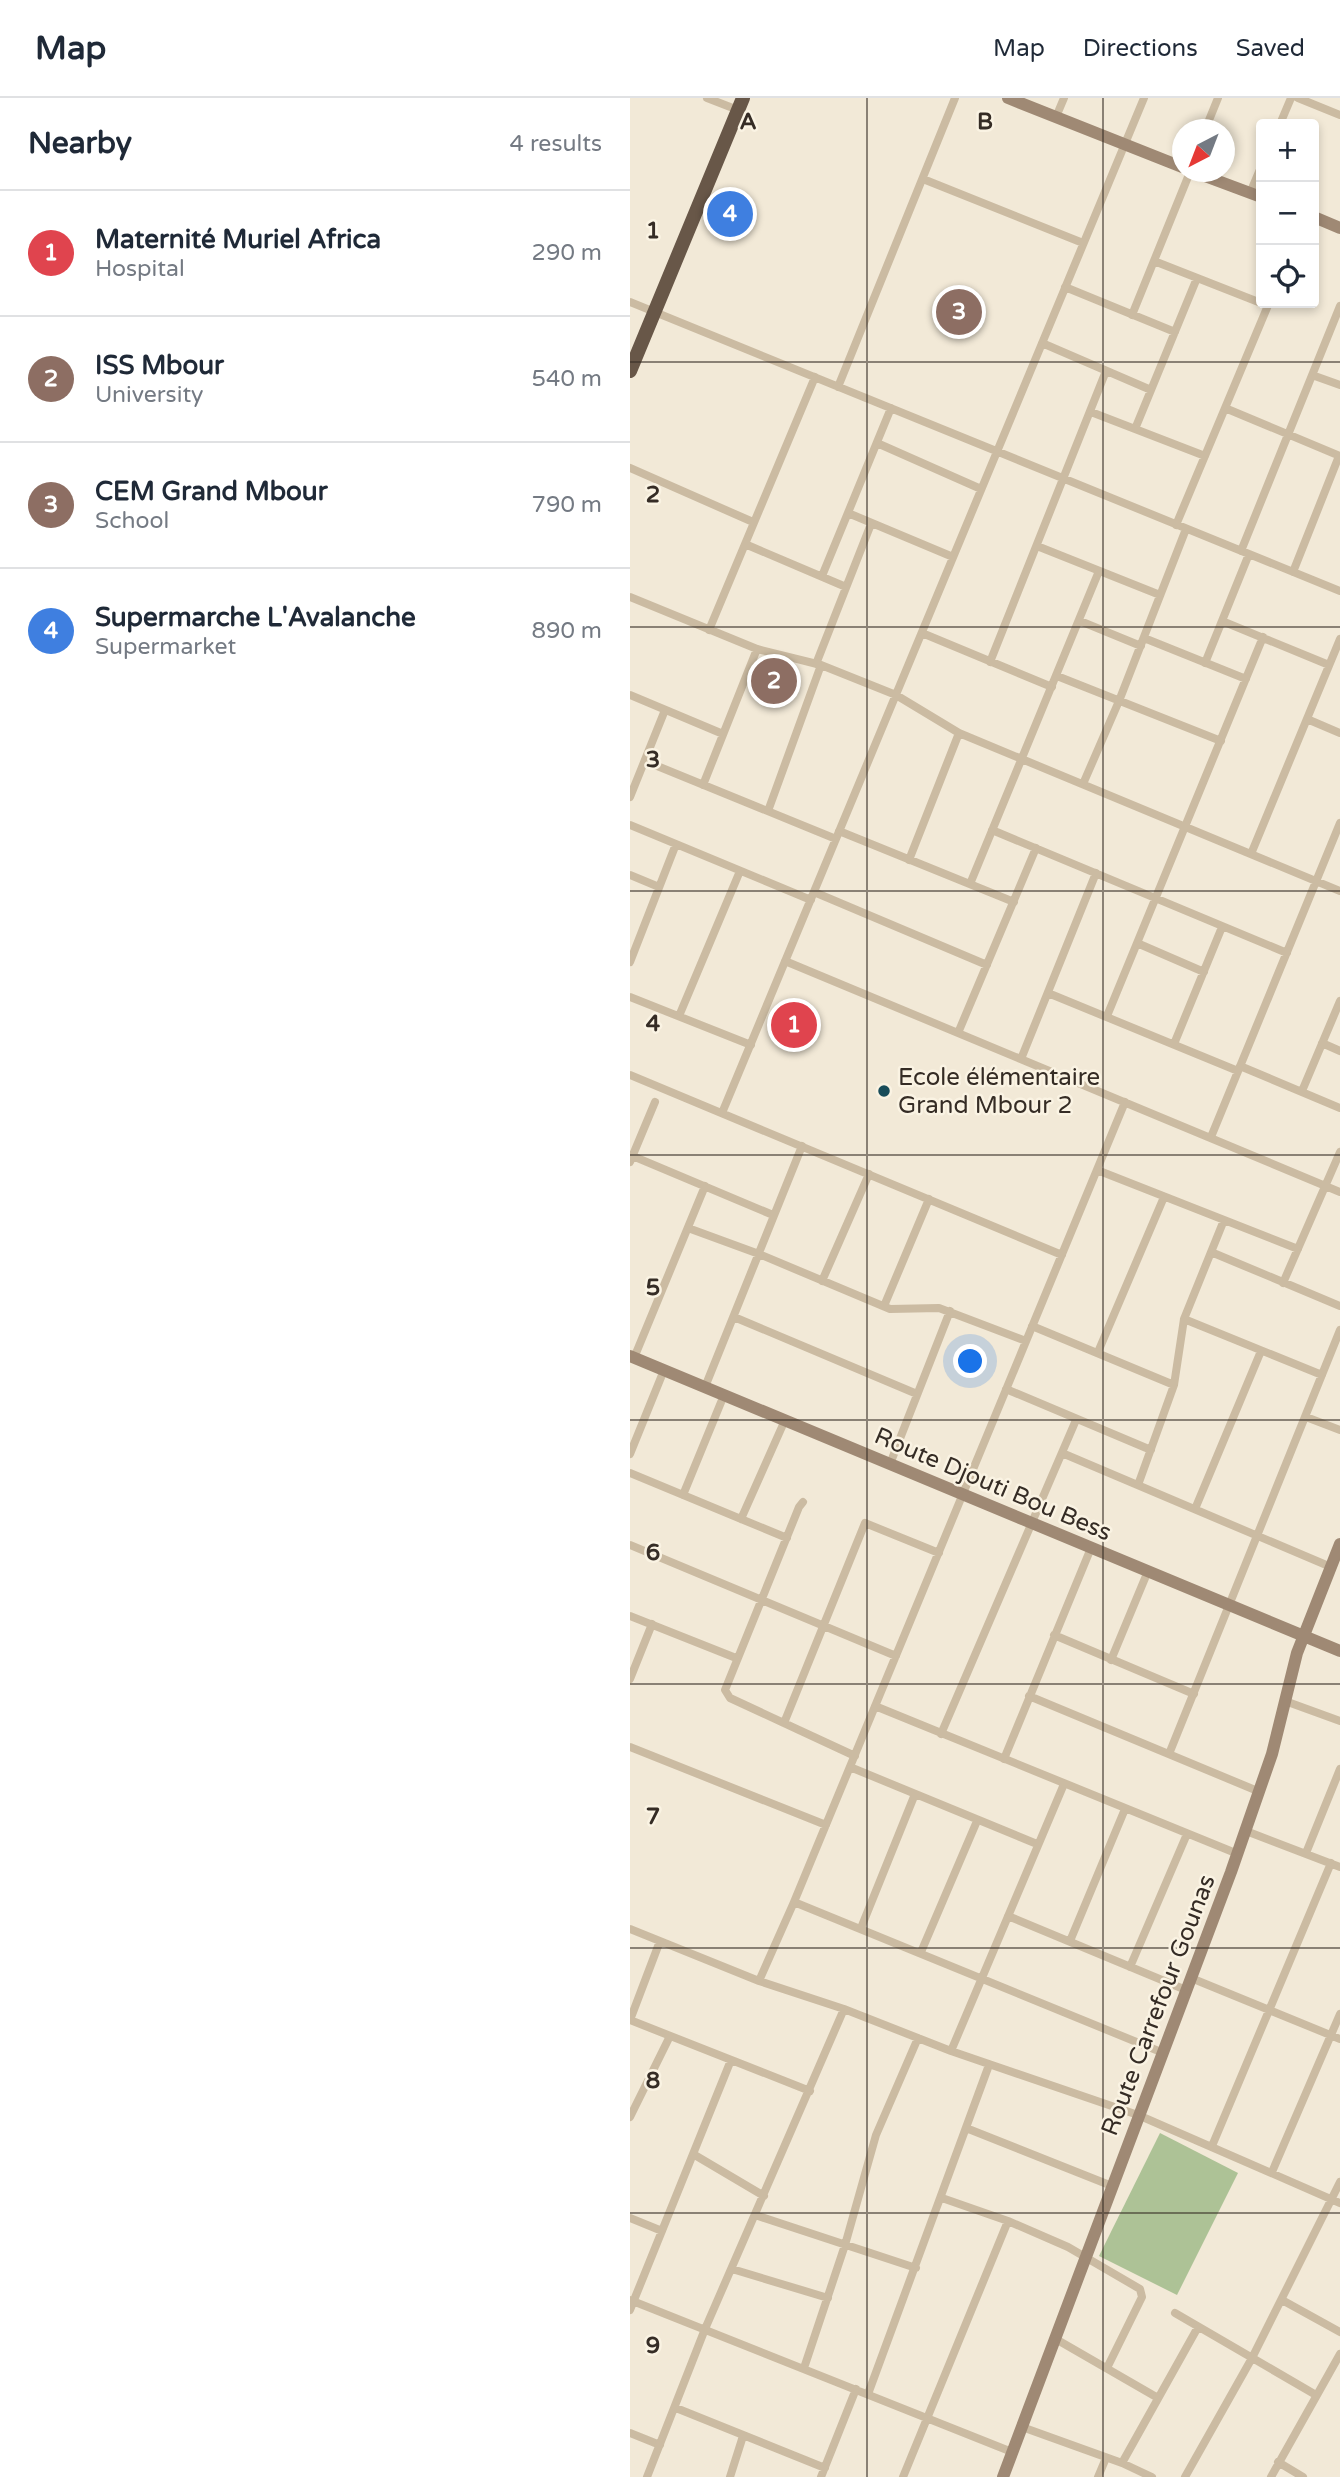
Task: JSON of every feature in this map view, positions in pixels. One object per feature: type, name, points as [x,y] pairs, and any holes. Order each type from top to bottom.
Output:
[{"type":"highway","points":[[630,371],[741,104]]},
{"type":"main road","points":[[1008,98],[1172,163]]},
{"type":"main road","points":[[1220,182],[1256,195]]},
{"type":"main road","points":[[1319,219],[1340,228]]},
{"type":"main road","name":"Route Djouti Bou Bess","points":[[632,1357],[1340,1651]]},
{"type":"main road","name":"Route Carrefour Gounas","points":[[1003,2477],[1246,1832],[1260,1792],[1293,1664],[1340,1544]]},
{"type":"street","points":[[707,98],[741,104]]},
{"type":"street","points":[[838,387],[955,98]]},
{"type":"street","points":[[1056,117],[1063,98]]},
{"type":"street","points":[[722,1113],[1144,98]]},
{"type":"street","points":[[1209,119],[1218,98]]},
{"type":"street","points":[[1282,119],[1291,98]]},
{"type":"street","points":[[1298,98],[1340,115]]},
{"type":"street","points":[[923,179],[1083,243]]},
{"type":"street","points":[[1132,314],[1188,182]]},
{"type":"street","points":[[1154,261],[1256,300]]},
{"type":"street","points":[[1135,429],[1197,278]]},
{"type":"street","points":[[1065,287],[1175,332]]},
{"type":"street","points":[[630,302],[1340,592]]},
{"type":"street","points":[[1205,663],[1288,434],[1340,306]]},
{"type":"street","points":[[1176,525],[1263,308]]},
{"type":"street","points":[[1042,343],[1151,390]]},
{"type":"street","points":[[990,662],[1106,371]]},
{"type":"street","points":[[1312,375],[1340,385]]},
{"type":"street","points":[[709,630],[815,377]]},
{"type":"street","points":[[822,576],[891,408]]},
{"type":"street","points":[[1225,408],[1340,456],[1293,572]]},
{"type":"street","points":[[1091,412],[1205,456]]},
{"type":"street","points":[[877,443],[981,489]]},
{"type":"street","points":[[630,468],[753,522]]},
{"type":"street","points":[[848,513],[953,557]]},
{"type":"street","points":[[768,811],[818,665],[871,524]]},
{"type":"street","points":[[1083,785],[1186,529]]},
{"type":"street","points":[[745,544],[846,587]]},
{"type":"street","points":[[1037,546],[1160,595]]},
{"type":"street","points":[[970,884],[1099,571]]},
{"type":"street","points":[[630,597],[757,649],[818,665],[896,695],[959,733],[1340,891]]},
{"type":"street","points":[[1080,621],[1246,679]]},
{"type":"street","points":[[1222,621],[1329,665]]},
{"type":"street","points":[[922,633],[1052,687]]},
{"type":"street","points":[[1107,1016],[1263,637]]},
{"type":"street","points":[[1251,854],[1329,665],[1337,657],[1340,639]]},
{"type":"street","points":[[703,785],[757,649]]},
{"type":"street","points":[[1056,676],[1221,741]]},
{"type":"street","points":[[630,695],[723,734]]},
{"type":"street","points":[[630,797],[665,710]]},
{"type":"street","points":[[1307,719],[1340,733]]},
{"type":"street","points":[[909,860],[959,733]]},
{"type":"street","points":[[645,761],[768,811],[909,860],[1014,902]]},
{"type":"street","points":[[1211,1137],[1340,823]]},
{"type":"street","points":[[630,825],[740,871],[812,896],[987,965]]},
{"type":"street","points":[[992,830],[1287,953]]},
{"type":"street","points":[[631,959],[676,844]]},
{"type":"street","points":[[958,1033],[1036,848]]},
{"type":"street","points":[[679,1016],[740,871]]},
{"type":"street","points":[[1021,1059],[1097,873]]},
{"type":"street","points":[[630,876],[659,887]]},
{"type":"street","points":[[1174,1044],[1222,927]]},
{"type":"street","points":[[1137,943],[1204,972]]},
{"type":"street","points":[[785,961],[1340,1192]]},
{"type":"street","points":[[1048,993],[1340,1108]]},
{"type":"street","points":[[630,997],[751,1045]]},
{"type":"street","points":[[1302,1091],[1340,1001]]},
{"type":"street","points":[[1322,1043],[1340,1051]]},
{"type":"street","points":[[630,1074],[1062,1255]]},
{"type":"street","points":[[655,1102],[631,1158],[773,1215]]},
{"type":"street","points":[[759,1981],[855,1756],[1125,1102]]},
{"type":"street","points":[[705,1387],[802,1146]]},
{"type":"street","points":[[1283,1283],[1340,1152]]},
{"type":"street","points":[[1097,1170],[1298,1249]]},
{"type":"street","points":[[821,1281],[869,1174]]},
{"type":"street","points":[[632,1357],[705,1186]]},
{"type":"street","points":[[1098,1352],[1164,1197]]},
{"type":"street","points":[[884,1306],[929,1199]]},
{"type":"street","points":[[1138,1485],[1174,1385],[1184,1320],[1224,1220]]},
{"type":"street","points":[[688,1228],[884,1306],[897,1310],[939,1308],[1026,1341]]},
{"type":"street","points":[[1211,1252],[1340,1306]]},
{"type":"street","points":[[890,1464],[950,1311]]},
{"type":"street","points":[[734,1317],[918,1394]]},
{"type":"street","points":[[1184,1320],[1322,1375]]},
{"type":"street","points":[[1032,1326],[1174,1385]]},
{"type":"street","points":[[1169,1754],[1340,1330]]},
{"type":"street","points":[[1195,1508],[1261,1351]]},
{"type":"street","points":[[630,1454],[664,1370]]},
{"type":"street","points":[[1006,1389],[1150,1450]]},
{"type":"street","points":[[684,1495],[724,1395]]},
{"type":"street","points":[[1306,1417],[1340,1430]]},
{"type":"street","points":[[741,1519],[785,1420]]},
{"type":"street","points":[[941,1734],[1076,1420]]},
{"type":"street","points":[[1062,1453],[1331,1567]]},
{"type":"street","points":[[630,1473],[787,1538]]},
{"type":"street","points":[[803,1502],[736,1658],[725,1690],[726,1696],[855,1756]]},
{"type":"street","points":[[784,1723],[865,1524],[939,1553]]},
{"type":"street","points":[[630,1545],[896,1656]]},
{"type":"street","points":[[1004,1759],[1091,1548]]},
{"type":"street","points":[[1111,1660],[1148,1571]]},
{"type":"street","points":[[630,1616],[736,1658]]},
{"type":"street","points":[[630,1679],[652,1624]]},
{"type":"street","points":[[1055,1635],[1194,1694]]},
{"type":"street","points":[[1029,1696],[1260,1792]]},
{"type":"street","points":[[1285,1701],[1340,1721]]},
{"type":"street","points":[[875,1706],[1238,1854]]},
{"type":"street","points":[[630,1748],[826,1825]]},
{"type":"street","points":[[850,1767],[1037,1844]]},
{"type":"street","points":[[1306,1853],[1336,1789],[1340,1769]]},
{"type":"street","points":[[951,2051],[1064,1784]]},
{"type":"street","points":[[861,1928],[915,1794]]},
{"type":"street","points":[[1070,1941],[1125,1809]]},
{"type":"street","points":[[921,1952],[977,1821]]},
{"type":"street","points":[[1212,2146],[1269,2011],[1336,1865],[1246,1832]]},
{"type":"street","points":[[1130,1967],[1186,1834]]},
{"type":"street","points":[[794,1902],[1161,2053]]},
{"type":"street","points":[[1008,1916],[1130,1967],[1269,2011],[1336,2037]]},
{"type":"street","points":[[630,1928],[759,1981],[844,2009],[989,2065],[1138,2115],[1336,2201]]},
{"type":"street","points":[[660,1941],[630,2020],[810,2091]]},
{"type":"street","points":[[647,2477],[705,2329],[844,2009]]},
{"type":"street","points":[[1272,2172],[1336,2037],[1340,2014]]},
{"type":"street","points":[[630,2117],[670,2036]]},
{"type":"street","points":[[804,2368],[845,2245],[877,2135],[918,2038]]},
{"type":"street","points":[[630,2310],[731,2060]]},
{"type":"street","points":[[869,2394],[989,2065]]},
{"type":"street","points":[[965,2128],[1112,2186]]},
{"type":"street","points":[[693,2154],[764,2196]]},
{"type":"street","points":[[1185,2477],[1336,2201],[1340,2182]]},
{"type":"street","points":[[942,2198],[1008,2221],[1086,2256],[1143,2292],[1107,2368]]},
{"type":"street","points":[[755,2215],[916,2268]]},
{"type":"street","points":[[630,2218],[662,2231]]},
{"type":"street","points":[[903,2477],[1008,2221]]},
{"type":"street","points":[[732,2269],[828,2298]]},
{"type":"street","points":[[632,2300],[1012,2452]]},
{"type":"street","points":[[1282,2300],[1340,2332]]},
{"type":"street","points":[[1175,2313],[1316,2395]]},
{"type":"street","points":[[1122,2463],[1198,2327]]},
{"type":"street","points":[[1054,2338],[1158,2398]]},
{"type":"street","points":[[1270,2477],[1340,2354]]},
{"type":"street","points":[[676,2408],[823,2473],[856,2389]]},
{"type":"street","points":[[1022,2427],[1122,2463],[1152,2477]]},
{"type":"street","points":[[630,2433],[660,2445]]},
{"type":"street","points":[[731,2477],[743,2436]]},
{"type":"street","points":[[1098,2477],[1107,2458]]},
{"type":"street","points":[[1279,2462],[1303,2477]]},
{"type":"green space","points":[[1160,2133],[1238,2173],[1177,2295],[1099,2256]]},
{"type":"place","name":"Supermarche L'Avalanche","points":[[730,214]]},
{"type":"place","name":"CEM Grand Mbour","points":[[959,312]]},
{"type":"place","name":"ISS Mbour","points":[[774,681]]},
{"type":"place","name":"Maternité Muriel Africa","points":[[794,1025]]},
{"type":"place","name":"Ecole élémentaire Grand Mbour 2","points":[[884,1091]]}]
